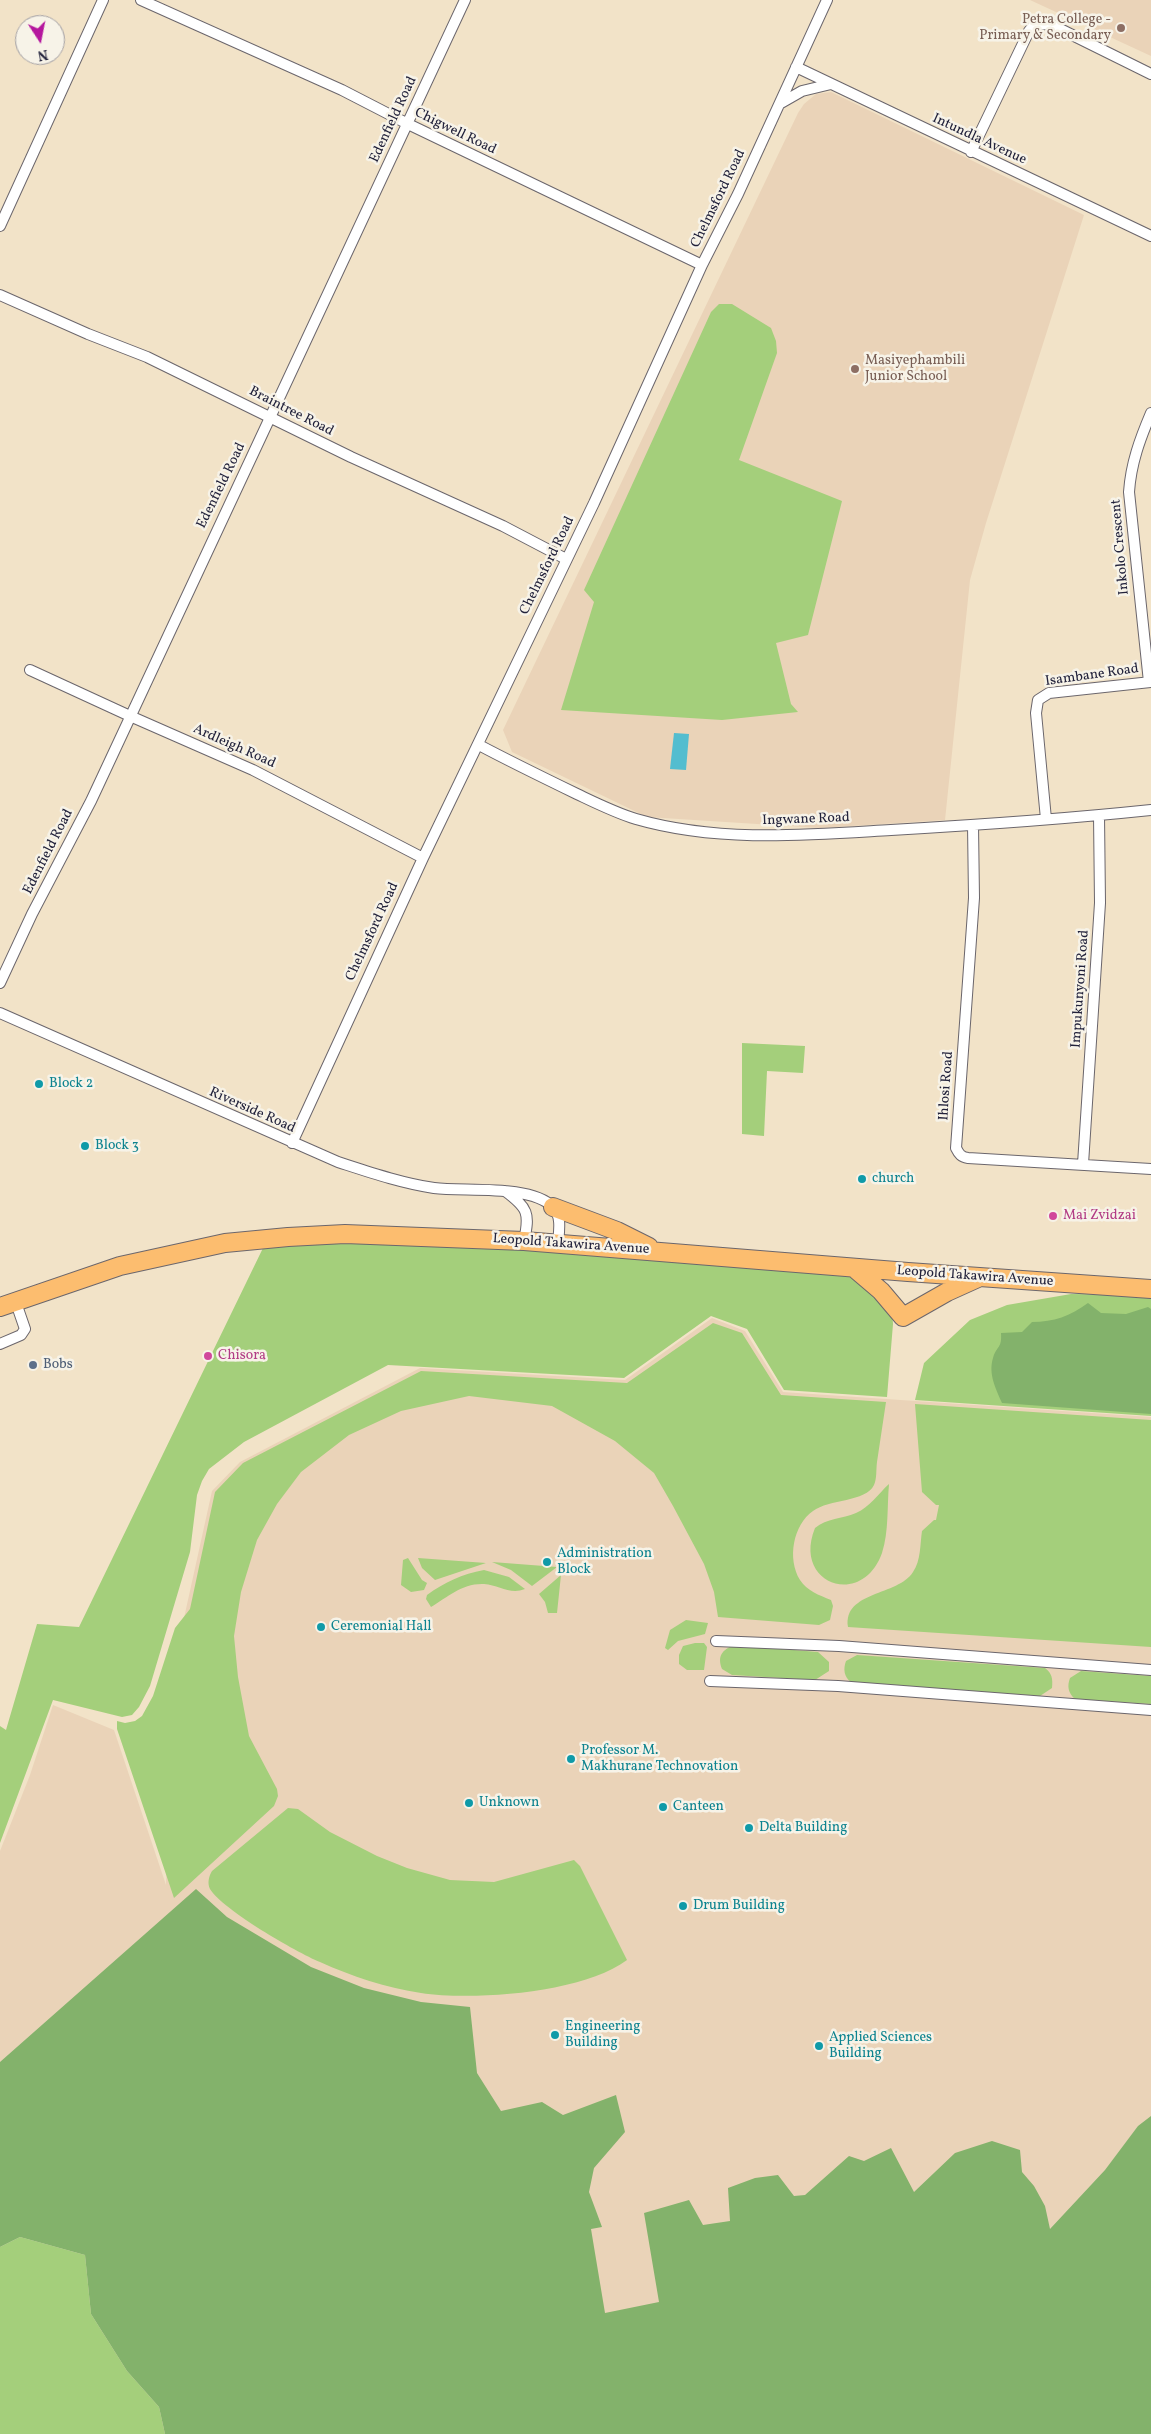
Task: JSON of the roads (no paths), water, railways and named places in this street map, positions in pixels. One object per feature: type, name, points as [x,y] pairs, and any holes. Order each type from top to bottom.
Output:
[{"type":"highway","points":[[553,1207],[617,1231],[656,1250]]},
{"type":"highway","name":"Leopold Takawira Avenue","points":[[8,1304],[120,1266],[225,1243],[345,1234],[524,1241],[656,1250],[854,1268],[1151,1289]]},
{"type":"highway","points":[[854,1268],[886,1296],[903,1317],[947,1292],[982,1276]]},
{"type":"street","points":[[0,226],[103,0]]},
{"type":"street","name":"Chigwell Road","points":[[142,0],[342,90],[408,124],[702,266]]},
{"type":"street","name":"Edenfield Road","points":[[0,983],[32,914],[91,801],[465,0]]},
{"type":"street","name":"Chelmsford Road","points":[[292,1143],[423,858],[594,503],[702,266],[781,103],[828,0]]},
{"type":"street","points":[[971,152],[1029,30],[1034,25],[1050,24],[1151,74]]},
{"type":"street","name":"Intundla Avenue","points":[[796,68],[1151,236]]},
{"type":"street","points":[[781,103],[802,91],[831,84]]},
{"type":"street","name":"Braintree Road","points":[[0,295],[88,334],[139,354],[270,418],[503,526],[566,559]]},
{"type":"street","name":"Inkolo Crescent","points":[[1150,682],[1129,492],[1130,472],[1138,445],[1151,413]]},
{"type":"street","name":"Ardleigh Road","points":[[30,670],[253,770],[423,858]]},
{"type":"street","name":"Isambane Road","points":[[1046,819],[1036,713],[1038,700],[1049,693],[1150,682]]},
{"type":"street","name":"Ingwane Road","points":[[479,745],[529,771],[620,813],[655,824],[700,831],[764,836],[798,836],[973,826],[1151,810]]},
{"type":"street","name":"Impukunyoni Road","points":[[1082,1164],[1100,902],[1099,815]]},
{"type":"street","name":"Ihlosi Road","points":[[973,826],[974,898],[956,1148],[964,1157],[1151,1170]]},
{"type":"street","name":"Riverside Road","points":[[0,1013],[292,1143],[347,1165],[412,1184],[469,1191],[505,1190],[530,1196],[553,1207]]},
{"type":"street","points":[[505,1190],[522,1204],[526,1212],[528,1224],[524,1241]]},
{"type":"street","points":[[553,1207],[558,1215],[558,1244]]},
{"type":"street","points":[[0,1344],[21,1335],[25,1329],[8,1304]]},
{"type":"street","points":[[716,1641],[839,1646],[1151,1670]]},
{"type":"street","points":[[710,1681],[848,1687],[1151,1710]]},
{"type":"water","points":[[674,733],[689,734],[686,770],[670,769]]},
{"type":"place","name":"Petra College - Primary & Secondary","points":[[1121,28]]},
{"type":"place","name":"Masiyephambili Junior School","points":[[855,369]]},
{"type":"place","name":"Block 2","points":[[39,1084]]},
{"type":"place","name":"Block 3","points":[[85,1146]]},
{"type":"place","name":"church","points":[[862,1179]]},
{"type":"place","name":"Mai Zvidzai","points":[[1053,1216]]},
{"type":"place","name":"Chisora","points":[[208,1356]]},
{"type":"place","name":"Bobs","points":[[33,1365]]},
{"type":"place","name":"Administration Block","points":[[547,1562]]},
{"type":"place","name":"Ceremonial Hall","points":[[321,1627]]},
{"type":"place","name":"Professor M. Makhurane Technovation","points":[[571,1759]]},
{"type":"place","name":"Unknown","points":[[469,1803]]},
{"type":"place","name":"Canteen","points":[[663,1807]]},
{"type":"place","name":"Delta Building","points":[[749,1828]]},
{"type":"place","name":"Drum Building","points":[[683,1906]]},
{"type":"place","name":"Engineering Building","points":[[555,2035]]},
{"type":"place","name":"Applied Sciences Building","points":[[819,2046]]}]
